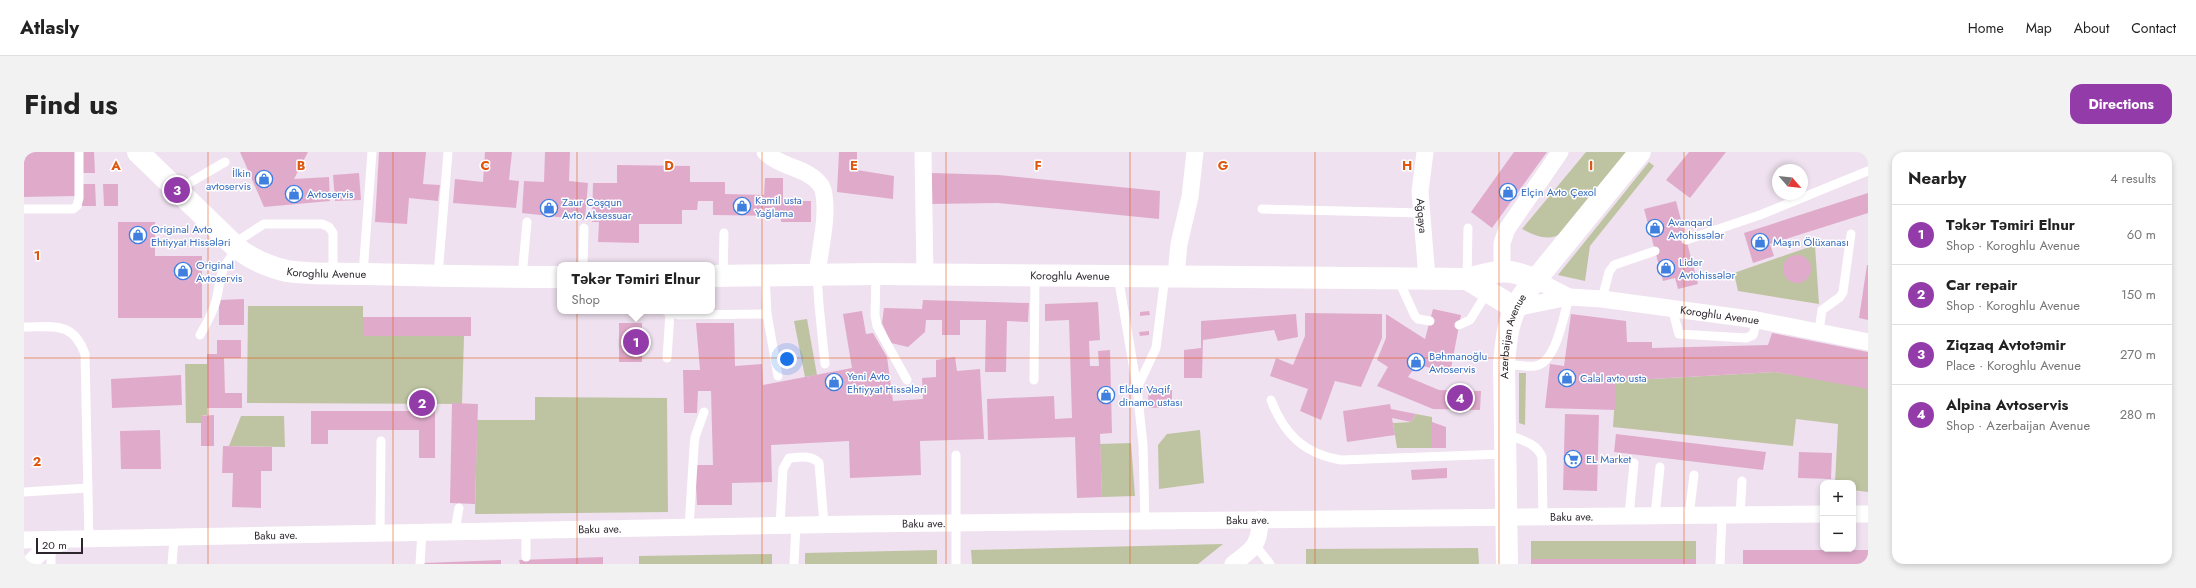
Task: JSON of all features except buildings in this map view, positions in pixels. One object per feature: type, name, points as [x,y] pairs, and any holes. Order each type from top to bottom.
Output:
[{"type":"street","name":"Koroghlu Avenue","points":[[138,152],[236,246],[251,258],[269,266],[289,271],[333,273],[557,277]]},
{"type":"street","points":[[765,152],[772,158],[807,174],[819,182],[823,190],[824,218],[817,274]]},
{"type":"street","points":[[923,152],[925,274]]},
{"type":"street","points":[[1170,275],[1190,197],[1195,152]]},
{"type":"street","name":"Ağqaya","points":[[1425,152],[1420,192],[1424,222],[1427,278]]},
{"type":"street","points":[[1502,270],[1502,243],[1507,230],[1560,152]]},
{"type":"street","name":"Azerbaijan Avenue","points":[[1506,564],[1504,364],[1506,340],[1515,308],[1640,152]]},
{"type":"street","points":[[1467,279],[1502,270],[1520,273],[1569,297]]},
{"type":"street","name":"Koroghlu Avenue","points":[[718,276],[765,274],[925,274],[1118,276],[1170,275],[1467,279]]},
{"type":"street","points":[[1467,279],[1515,308],[1569,297]]},
{"type":"street","name":"Koroghlu Avenue","points":[[1569,297],[1602,299],[1757,320],[1819,331],[1868,342]]},
{"type":"street","name":"Baku ave.","points":[[24,540],[174,539],[455,531],[689,528],[824,524],[1820,514]]},
{"type":"street","points":[[1856,514],[1868,514]]},
{"type":"street","points":[[1233,564],[1255,545],[1260,532],[1260,519]]},
{"type":"street","points":[[29,564],[40,553],[51,546],[68,540]]},
{"type":"lane","points":[[24,209],[73,209],[77,206],[79,198],[79,152]]},
{"type":"lane","points":[[363,274],[372,152]]},
{"type":"lane","points":[[438,276],[448,152]]},
{"type":"lane","points":[[177,190],[225,162]]},
{"type":"lane","points":[[1686,240],[1760,215],[1868,171]]},
{"type":"lane","points":[[1262,209],[1422,213]]},
{"type":"lane","points":[[522,277],[527,222]]},
{"type":"lane","points":[[200,335],[215,302],[220,275],[225,263],[236,246],[264,224],[322,224],[330,227],[333,233],[333,273]]},
{"type":"lane","points":[[583,262],[584,228]]},
{"type":"lane","points":[[1467,279],[1468,228]]},
{"type":"lane","points":[[718,276],[724,233]]},
{"type":"lane","points":[[1819,331],[1822,310],[1840,297],[1843,292],[1851,234]]},
{"type":"lane","points":[[1602,299],[1609,272],[1614,265],[1655,251]]},
{"type":"lane","points":[[765,274],[767,314],[778,376]]},
{"type":"lane","points":[[817,274],[818,305],[825,364]]},
{"type":"lane","points":[[876,274],[875,315],[877,326],[907,380]]},
{"type":"lane","points":[[1034,380],[1035,275]]},
{"type":"lane","points":[[1137,388],[1156,348],[1170,275]]},
{"type":"lane","points":[[1118,276],[1137,388],[1145,475],[1145,521]]},
{"type":"lane","points":[[1398,278],[1415,316],[1418,319],[1430,321]]},
{"type":"lane","points":[[1459,325],[1470,320],[1488,292]]},
{"type":"lane","points":[[1504,364],[1537,366],[1544,362],[1552,354],[1569,297]]},
{"type":"lane","points":[[1672,308],[1679,334],[1746,338],[1753,335],[1757,320]]},
{"type":"lane","points":[[715,313],[767,314]]},
{"type":"lane","points":[[667,358],[668,314]]},
{"type":"lane","points":[[24,327],[60,327],[76,334],[85,354],[89,540]]},
{"type":"lane","points":[[1271,400],[1278,418],[1305,448],[1323,457],[1341,460],[1504,444],[1533,445],[1542,457],[1543,517]]},
{"type":"lane","points":[[689,528],[694,442],[704,412]]},
{"type":"lane","points":[[380,533],[381,440]]},
{"type":"lane","points":[[956,455],[956,564]]},
{"type":"lane","points":[[794,564],[788,526],[783,469],[789,458],[806,457],[814,459],[819,463],[824,524]]},
{"type":"lane","points":[[1629,516],[1634,463]]},
{"type":"lane","points":[[1654,516],[1660,467]]},
{"type":"lane","points":[[1689,516],[1694,475]]},
{"type":"lane","points":[[1740,516],[1742,481]]},
{"type":"lane","points":[[24,492],[88,488]]},
{"type":"lane","points":[[455,531],[459,508]]},
{"type":"lane","points":[[1720,564],[1722,516]]},
{"type":"lane","points":[[526,530],[526,557]]},
{"type":"lane","points":[[420,564],[422,532]]},
{"type":"lane","points":[[172,564],[174,539]]},
{"type":"lane","points":[[1255,545],[1270,564]]},
{"type":"lane","points":[[51,546],[51,564]]},
{"type":"green space","points":[[1586,152],[1627,152],[1564,232],[1548,238],[1538,236],[1522,229]]},
{"type":"green space","points":[[1649,162],[1654,166],[1590,246],[1585,281],[1558,275]]},
{"type":"green space","points":[[1815,245],[1819,304],[1738,291],[1734,273]]},
{"type":"green space","points":[[248,306],[363,306],[363,336],[464,336],[462,404],[247,403]]},
{"type":"green space","points":[[807,319],[817,375],[805,377],[794,321]]},
{"type":"green space","points":[[185,364],[207,364],[207,415],[201,416],[201,423],[186,423]]},
{"type":"green space","points":[[1775,372],[1868,387],[1868,492],[1856,490],[1856,480],[1835,480],[1838,424],[1796,419],[1793,446],[1613,427],[1616,381]]},
{"type":"green space","points":[[1519,373],[1526,373],[1525,425],[1519,423]]},
{"type":"green space","points":[[535,397],[667,398],[668,512],[475,514],[477,420],[535,420]]},
{"type":"green space","points":[[1416,414],[1432,417],[1432,448],[1397,448],[1393,423],[1411,422]]},
{"type":"green space","points":[[241,416],[284,416],[285,447],[229,446]]},
{"type":"green space","points":[[1200,430],[1204,483],[1159,489],[1158,445],[1167,434]]},
{"type":"green space","points":[[1131,443],[1135,496],[1102,497],[1100,444]]},
{"type":"green space","points":[[1531,541],[1696,541],[1696,559],[1531,559]]},
{"type":"green space","points":[[1223,544],[1198,564],[972,564],[971,550]]},
{"type":"green space","points":[[1478,548],[1479,564],[1306,564],[1306,549]]},
{"type":"green space","points":[[937,550],[937,564],[805,564],[805,553]]},
{"type":"green space","points":[[772,554],[772,564],[639,564],[639,556]]},
{"type":"place","name":"İlkin avtoservis","points":[[264,179]]},
{"type":"place","name":"Ziqzaq Avtotəmir","points":[[177,190]]},
{"type":"place","name":"Elçin Avto Çexol","points":[[1508,192]]},
{"type":"place","name":"Avtoservis","points":[[294,194]]},
{"type":"place","name":"Kamil usta Yağlama","points":[[742,206]]},
{"type":"place","name":"Zaur Coşqun Avto Aksessuar","points":[[549,208]]},
{"type":"place","name":"Avanqard Avtohissələr","points":[[1655,228]]},
{"type":"place","name":"Original Avto Ehtiyyat Hissələri","points":[[138,235]]},
{"type":"place","name":"Maşın Ölüxanası","points":[[1760,242]]},
{"type":"place","name":"Lider Avtohissələr","points":[[1666,268]]},
{"type":"place","name":"Original Avtoservis","points":[[183,271]]},
{"type":"place","name":"Təkər Təmiri Elnur","points":[[636,342]]},
{"type":"place","name":"Bəhmanoğlu Avtoservis","points":[[1416,362]]},
{"type":"place","name":"Calal avto usta","points":[[1567,378]]},
{"type":"place","name":"Yeni Avto Ehtiyyat Hissələri","points":[[834,382]]},
{"type":"place","name":"Eldar Vaqif dinamo ustası","points":[[1106,395]]},
{"type":"place","name":"Alpina Avtoservis","points":[[1460,398]]},
{"type":"place","name":"Car repair","points":[[422,403]]},
{"type":"place","name":"EL Market","points":[[1573,459]]}]
